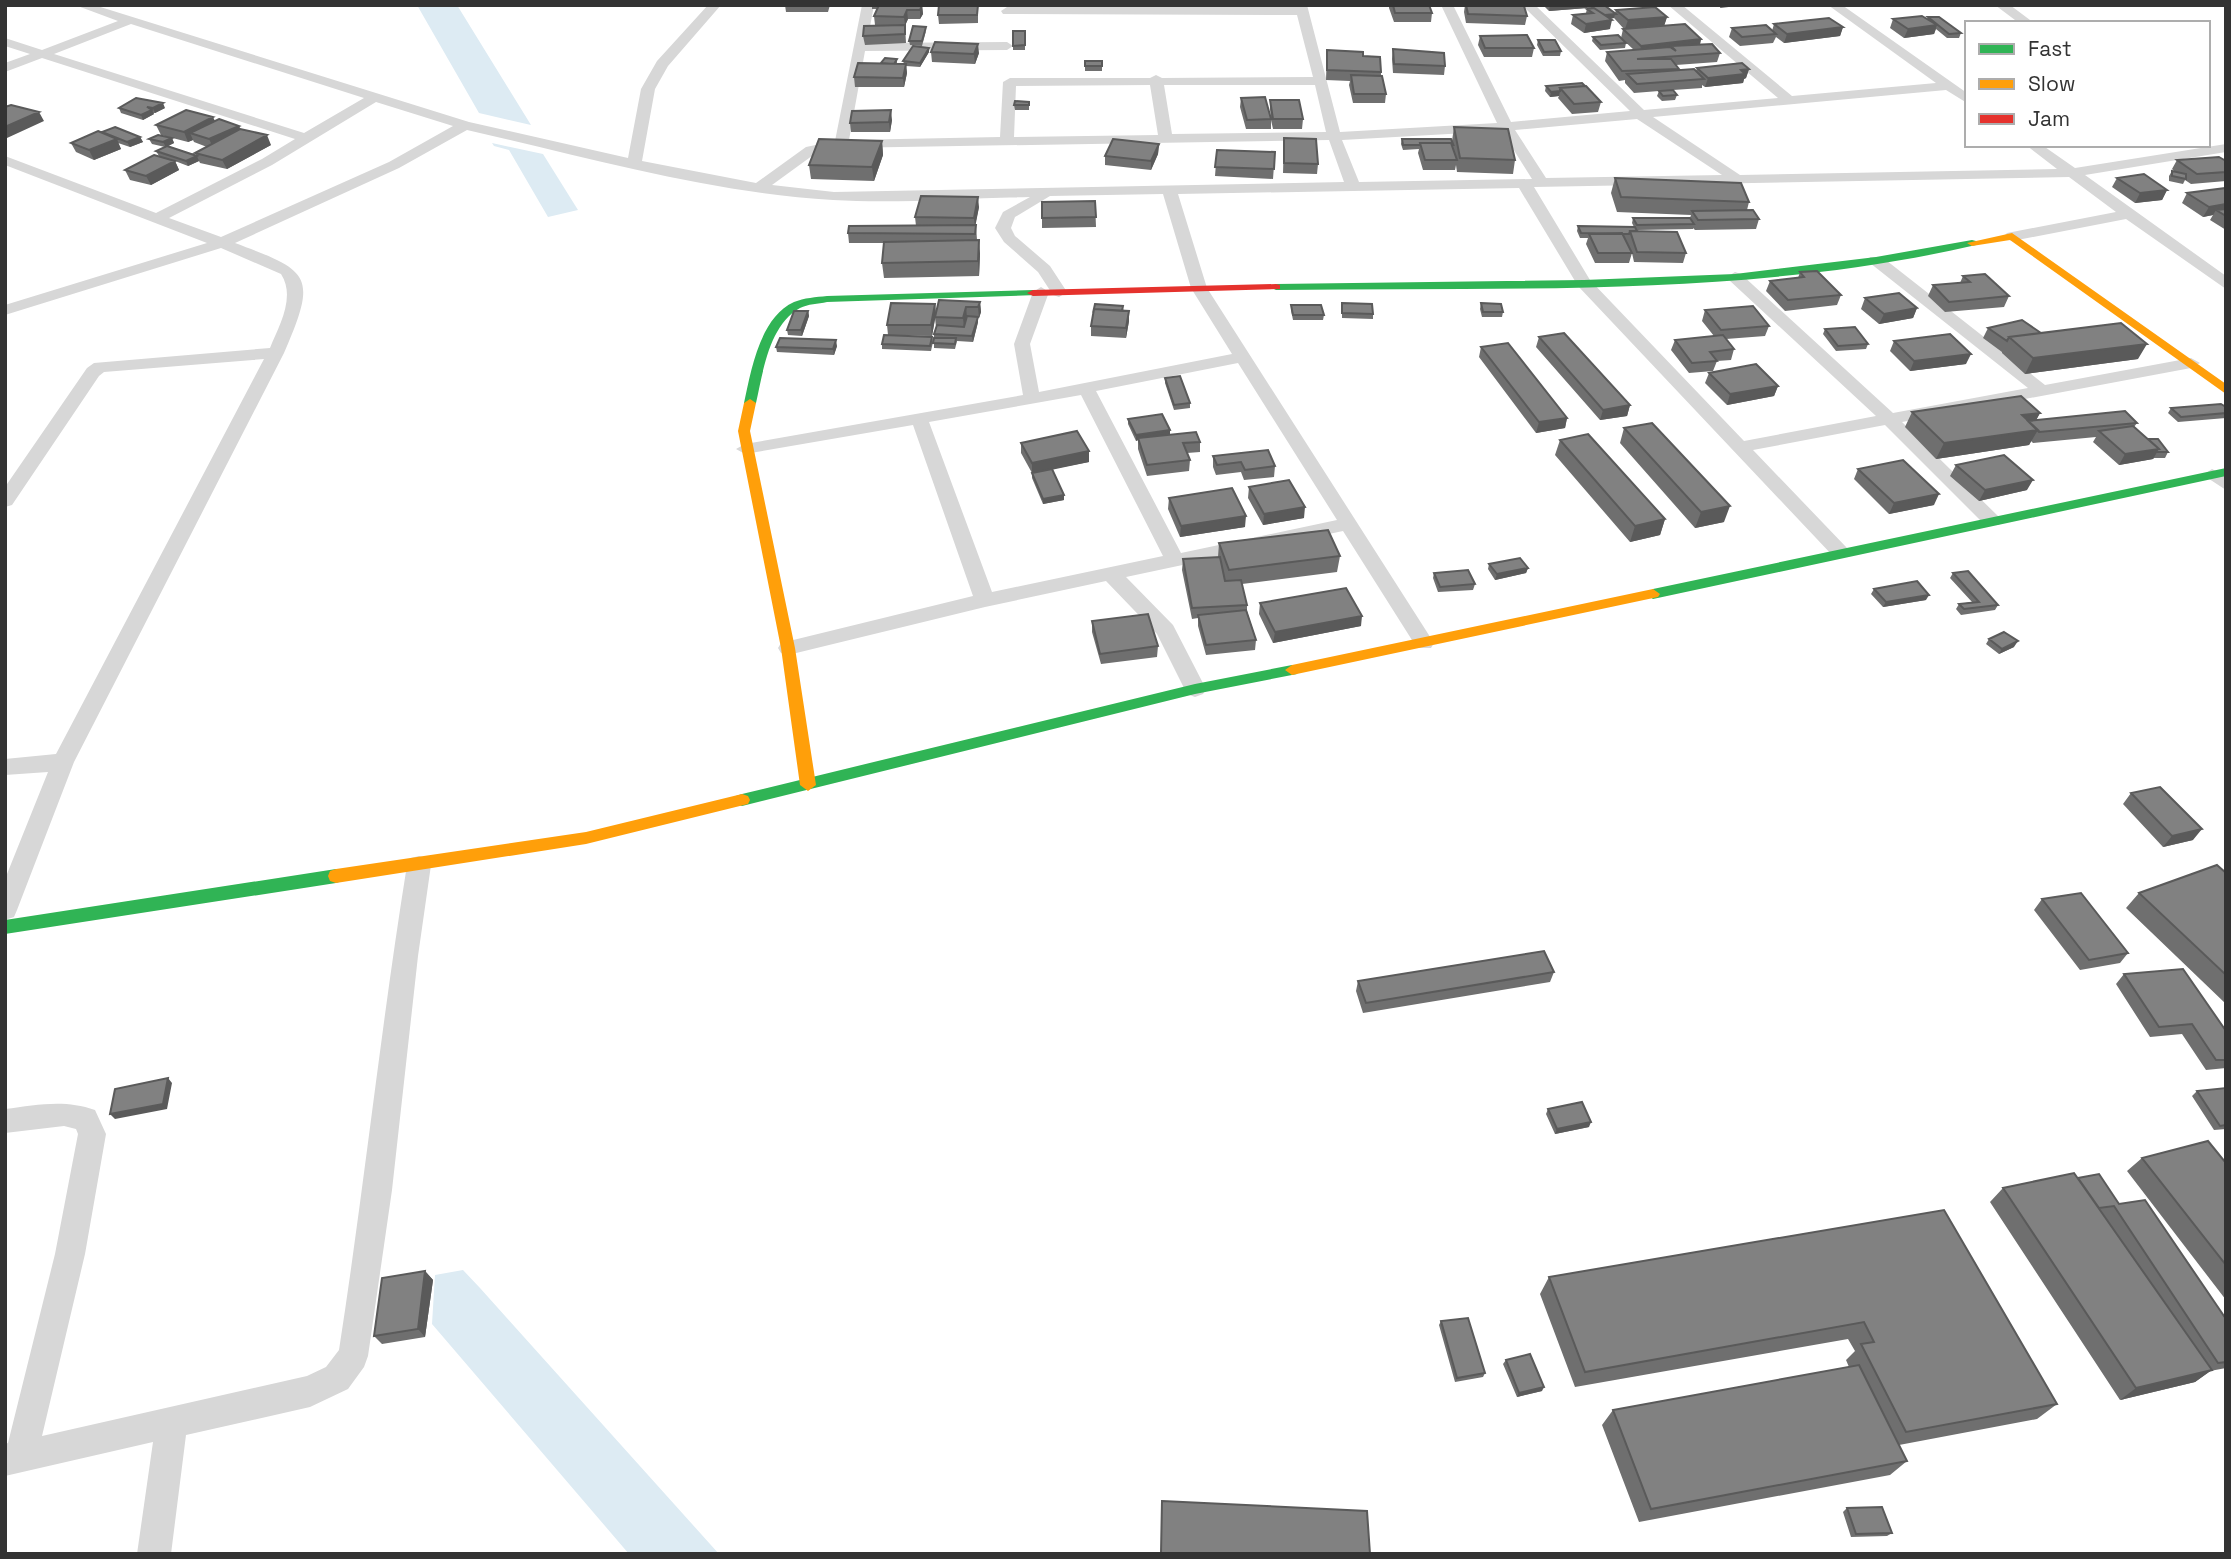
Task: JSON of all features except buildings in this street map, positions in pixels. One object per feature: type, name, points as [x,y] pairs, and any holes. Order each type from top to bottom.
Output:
[{"type":"street","points":[[81,5],[491,132],[759,188],[834,196],[2073,173],[2224,148]]},
{"type":"street","points":[[634,164],[648,89],[662,64],[715,5]]},
{"type":"street","points":[[841,144],[868,5]]},
{"type":"street","points":[[1447,5],[1506,127],[1542,183]]},
{"type":"street","points":[[1528,5],[1642,116],[1737,179]]},
{"type":"street","points":[[1674,5],[1791,102]]},
{"type":"street","points":[[1834,5],[1965,98]]},
{"type":"street","points":[[2001,5],[2025,21]]},
{"type":"street","points":[[860,47],[1008,41],[1150,8],[1302,8],[1334,135],[1353,186]]},
{"type":"street","points":[[5,68],[131,20]]},
{"type":"street","points":[[1008,41],[1156,79],[1321,80]]},
{"type":"street","points":[[1007,140],[1008,41]]},
{"type":"street","points":[[5,42],[305,138]]},
{"type":"street","points":[[1156,79],[1166,138]]},
{"type":"street","points":[[759,188],[811,150],[841,144],[1334,135],[1506,127],[1949,86]]},
{"type":"street","points":[[157,218],[267,162],[374,97]]},
{"type":"street","points":[[5,310],[221,243],[394,165],[465,125]]},
{"type":"street","points":[[2036,147],[2226,284]]},
{"type":"street","points":[[5,160],[287,270],[295,282],[294,309],[276,353],[63,762],[5,910]]},
{"type":"street","points":[[1524,183],[1584,283],[1840,552]]},
{"type":"street","points":[[1169,190],[1199,288],[1424,643]]},
{"type":"street","points":[[1032,399],[1022,344],[1050,292],[1044,269],[1009,239],[1003,228],[1008,215],[1050,193]]},
{"type":"street","points":[[808,785],[788,648],[745,449],[744,431],[760,358],[786,312],[797,304],[827,299],[1050,292],[1584,283],[1735,277],[1876,260],[2129,214]]},
{"type":"street","points":[[2012,236],[2226,390]]},
{"type":"street","points":[[1876,260],[2042,391]]},
{"type":"street","points":[[2201,266],[2226,261]]},
{"type":"street","points":[[1735,277],[1889,419],[1992,521]]},
{"type":"street","points":[[5,501],[93,372],[100,367],[276,353]]},
{"type":"street","points":[[745,449],[1032,399],[1243,358]]},
{"type":"street","points":[[1740,447],[2191,363]]},
{"type":"street","points":[[1086,388],[1174,559]]},
{"type":"street","points":[[919,418],[985,600]]},
{"type":"street","points":[[5,927],[586,838],[1195,689],[1424,643],[1840,552],[2221,477]]},
{"type":"street","points":[[788,648],[985,600],[1348,524]]},
{"type":"street","points":[[1110,573],[1166,630],[1195,689]]},
{"type":"street","points":[[5,767],[63,762]]},
{"type":"street","points":[[5,1121],[65,1114],[85,1119],[92,1134],[70,1254],[13,1458],[310,1391],[337,1377],[353,1356],[378,1190],[405,956],[419,865]]},
{"type":"street","points":[[154,1554],[172,1423]]},
{"type":"shaded area","points":[[417,5],[457,5],[531,125],[479,113]]},
{"type":"shaded area","points":[[492,143],[543,154],[578,210],[548,217],[509,150]]},
{"type":"shaded area","points":[[463,1270],[719,1554],[629,1554],[432,1324],[435,1275]]},
{"type":"traffic: fast","points":[[1276,287],[1584,283],[1735,277],[1876,260],[1972,243]]},
{"type":"traffic: fast","points":[[750,403],[759,364],[770,336],[785,313],[799,304],[827,299],[1033,293]]},
{"type":"traffic: fast","points":[[1653,594],[2226,472]]},
{"type":"traffic: fast","points":[[742,800],[1195,689],[1292,670]]},
{"type":"traffic: fast","points":[[5,927],[336,876]]},
{"type":"traffic: slow","points":[[1972,243],[2012,236],[2226,390]]},
{"type":"traffic: slow","points":[[750,403],[744,431],[788,648],[808,785]]},
{"type":"traffic: slow","points":[[1292,670],[1653,594]]},
{"type":"traffic: slow","points":[[336,876],[586,838],[742,800]]},
{"type":"traffic: jam","points":[[1033,293],[1276,287]]}]
